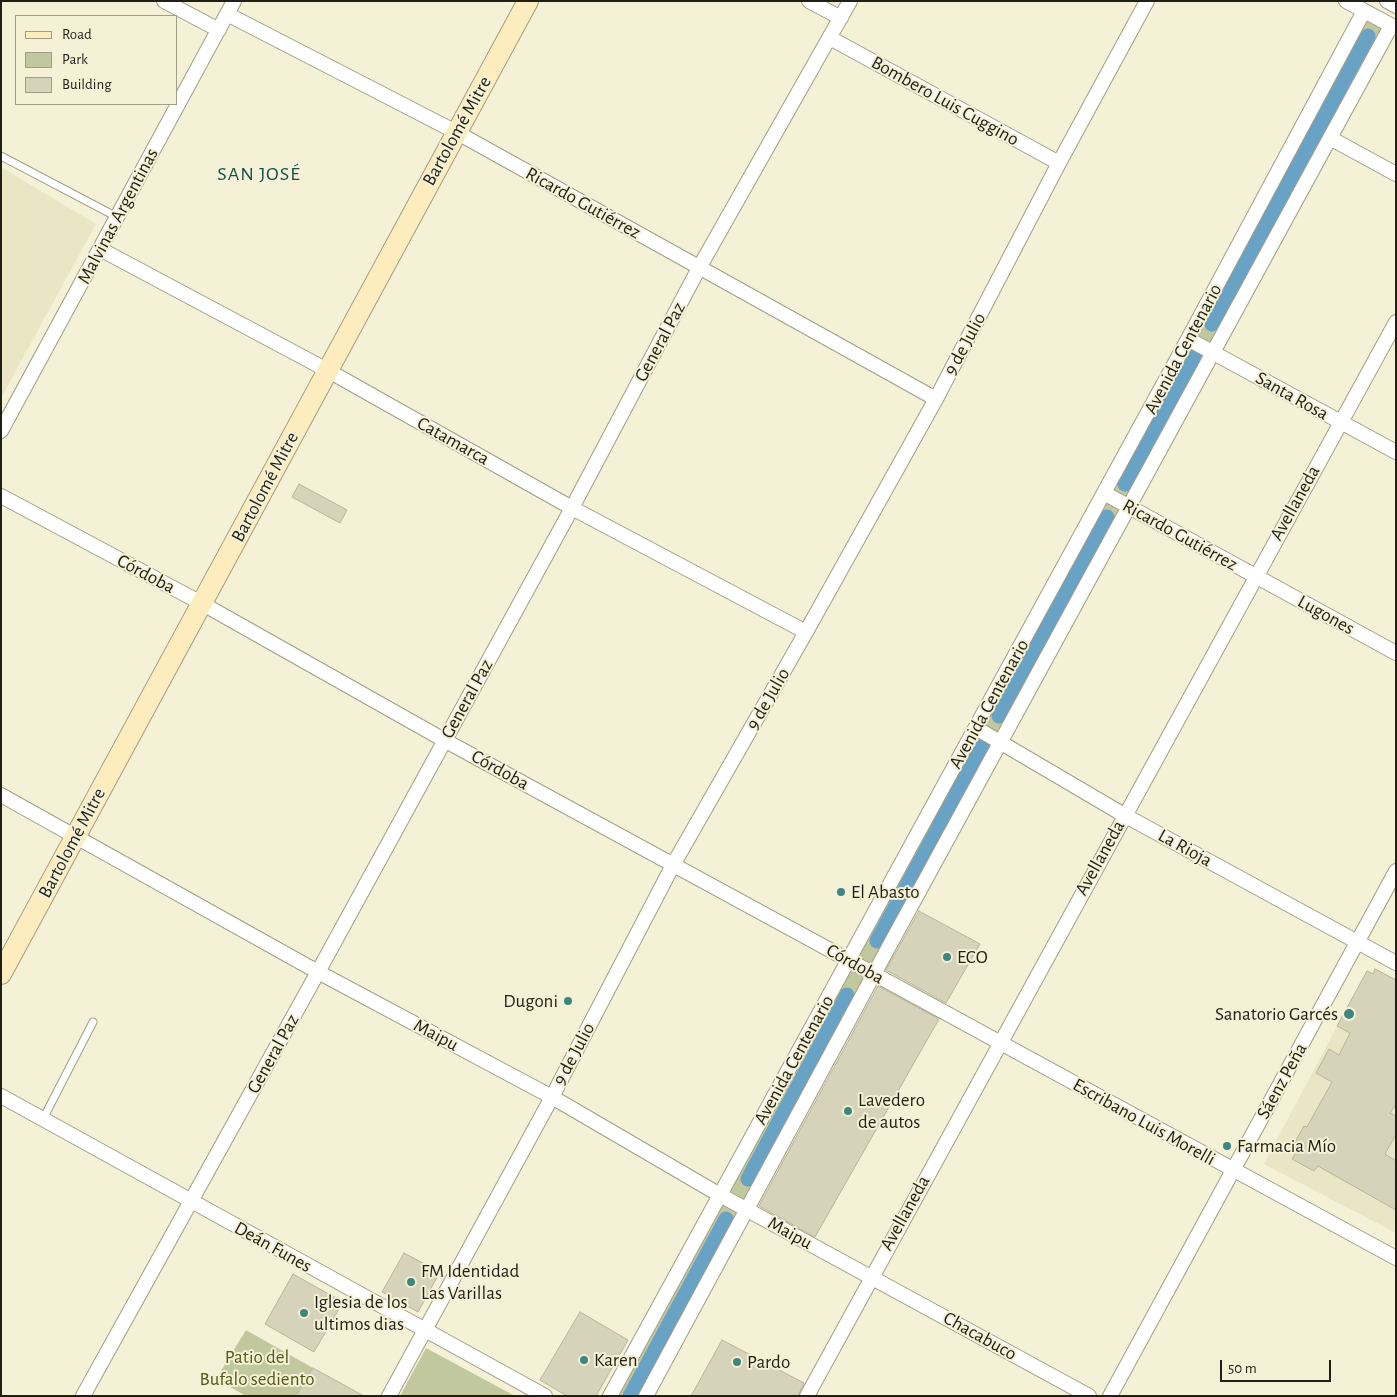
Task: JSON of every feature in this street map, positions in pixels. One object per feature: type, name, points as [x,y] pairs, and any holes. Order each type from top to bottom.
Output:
[{"type":"main road","name":"Bartolomé Mitre","points":[[1,974],[528,1]]},
{"type":"street","points":[[164,1],[219,30]]},
{"type":"street","name":"Malvinas Argentinas","points":[[1,431],[234,1]]},
{"type":"street","points":[[809,1],[841,18]]},
{"type":"street","name":"General Paz","points":[[83,1396],[572,508],[699,268],[850,1]]},
{"type":"street","name":"9 de Julio","points":[[389,1396],[552,1097],[673,865],[936,399],[1059,163],[1147,1]]},
{"type":"street","points":[[1346,1],[1394,27]]},
{"type":"street","points":[[1387,1],[1396,6]]},
{"type":"street","name":"Avenida Centenario","points":[[610,1396],[1188,339],[1364,11]]},
{"type":"street","name":"Ricardo Gutiérrez","points":[[227,14],[456,132],[936,399]]},
{"type":"street","name":"Avenida Centenario","points":[[646,1396],[1213,352],[1330,138],[1394,27]]},
{"type":"street","name":"Bombero Luis Cuggino","points":[[830,38],[1059,163]]},
{"type":"street","points":[[1330,138],[1396,174]]},
{"type":"street","name":"Catamarca","points":[[100,249],[327,370],[572,508],[806,632]]},
{"type":"street","name":"Avellaneda","points":[[806,1396],[1396,322]]},
{"type":"street","name":"Santa Rosa","points":[[1188,339],[1396,452]]},
{"type":"street","name":"Ricardo Gutiérrez","points":[[1104,493],[1256,576]]},
{"type":"street","name":"Córdoba","points":[[1,496],[202,604],[444,740],[999,1042]]},
{"type":"street","name":"Lugones","points":[[1256,576],[1396,653]]},
{"type":"street","name":"La Rioja","points":[[976,728],[1124,815],[1396,963]]},
{"type":"street","name":"Maipu","points":[[1,795],[318,972],[552,1097],[720,1195],[870,1277]]},
{"type":"street","name":"Sáenz Peña","points":[[1110,1396],[1396,871]]},
{"type":"street","name":"Escribano Luis Morelli","points":[[999,1042],[1396,1258]]},
{"type":"street","name":"Deán Funes","points":[[1,1096],[544,1396]]},
{"type":"street","name":"Chacabuco","points":[[870,1277],[1089,1396]]},
{"type":"lane","points":[[1,156],[117,217]]},
{"type":"lane","points":[[43,1120],[93,1022]]},
{"type":"shaded area","points":[[1,167],[96,224],[1,398]]},
{"type":"shaded area","points":[[1337,1026],[1396,1057],[1396,1233],[1264,1164]]},
{"type":"green space","points":[[1369,16],[1387,27],[642,1396],[614,1396]]},
{"type":"green space","name":"Patio del Bufalo sediento","points":[[246,1330],[313,1368],[296,1396],[246,1396],[216,1379]]},
{"type":"green space","points":[[426,1348],[515,1396],[400,1396]]},
{"type":"building","points":[[299,484],[347,510],[340,523],[292,497]]},
{"type":"building","points":[[919,911],[980,944],[946,1003],[886,970]]},
{"type":"building","points":[[1375,969],[1396,980],[1396,1104],[1390,1113],[1396,1116],[1396,1134],[1385,1154],[1396,1161],[1396,1210],[1318,1166],[1314,1171],[1292,1159],[1295,1154],[1290,1151],[1304,1126],[1307,1127],[1332,1082],[1316,1073],[1329,1049],[1339,1055],[1350,1033],[1337,1026],[1367,971],[1373,974]]},
{"type":"building","name":"Lavedero de autos","points":[[878,986],[939,1019],[815,1237],[759,1206]]},
{"type":"building","name":"FM Identidad Las Varillas","points":[[404,1253],[440,1272],[418,1312],[382,1292]]},
{"type":"building","name":"Iglesia de los ultimos dias","points":[[293,1274],[343,1302],[314,1352],[265,1324]]},
{"type":"building","name":"Karen","points":[[580,1312],[628,1340],[596,1396],[567,1396],[540,1380]]},
{"type":"building","name":"Pardo","points":[[722,1340],[804,1383],[798,1396],[691,1396]]},
{"type":"building","points":[[313,1368],[364,1396],[296,1396]]},
{"type":"waterway","points":[[1212,324],[1368,36]]},
{"type":"waterway","points":[[1125,484],[1194,357]]},
{"type":"waterway","points":[[999,716],[1107,517]]},
{"type":"waterway","points":[[877,941],[982,747]]},
{"type":"waterway","points":[[748,1179],[847,995]]},
{"type":"waterway","points":[[630,1396],[726,1219]]},
{"type":"place","name":"El Abasto","points":[[841,892]]},
{"type":"place","name":"ECO","points":[[947,957]]},
{"type":"place","name":"Dugoni","points":[[568,1001]]},
{"type":"place","name":"Sanatorio Garcés","points":[[1349,1014]]},
{"type":"place","name":"Lavedero de autos","points":[[848,1111]]},
{"type":"place","name":"Farmacia Mío","points":[[1227,1146]]},
{"type":"place","name":"FM Identidad Las Varillas","points":[[411,1282]]},
{"type":"place","name":"Iglesia de los ultimos dias","points":[[304,1313]]},
{"type":"place","name":"Karen","points":[[584,1360]]},
{"type":"place","name":"Pardo","points":[[737,1362]]},
{"type":"district","name":"SAN JOSÉ","points":[[259,174]]}]
